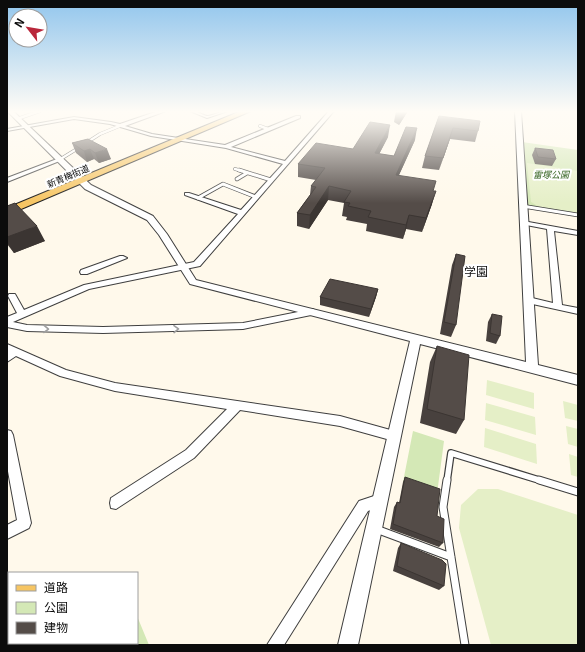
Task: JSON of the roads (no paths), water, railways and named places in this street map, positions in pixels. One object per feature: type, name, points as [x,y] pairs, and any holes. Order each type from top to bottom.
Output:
[{"type":"main road","name":"新青梅街道","points":[[7,212],[175,141]]},
{"type":"street","points":[[41,141],[81,181],[107,198],[150,218],[163,234],[193,282],[578,380]]},
{"type":"street","points":[[195,141],[226,147],[286,163]]},
{"type":"street","points":[[226,147],[238,141]]},
{"type":"street","points":[[7,321],[87,287],[197,264],[305,141]]},
{"type":"street","points":[[519,141],[532,368]]},
{"type":"street","points":[[7,180],[59,160]]},
{"type":"street","points":[[187,194],[242,213]]},
{"type":"street","points":[[523,223],[578,233]]},
{"type":"street","points":[[550,228],[558,307]]},
{"type":"street","points":[[102,283],[88,270],[123,258]]},
{"type":"street","points":[[12,296],[22,315]]},
{"type":"street","points":[[528,300],[578,311]]},
{"type":"street","points":[[7,324],[27,328],[65,329],[243,326],[314,312]]},
{"type":"street","points":[[348,645],[416,338]]},
{"type":"street","points":[[10,353],[64,373],[115,387],[340,421],[394,436]]},
{"type":"street","points":[[116,503],[190,454],[238,405]]},
{"type":"street","points":[[7,435],[24,523],[7,532]]},
{"type":"street","points":[[275,645],[364,506],[380,500]]},
{"type":"lane","points":[[59,160],[88,141]]},
{"type":"lane","points":[[235,169],[271,180]]},
{"type":"lane","points":[[237,179],[247,173]]},
{"type":"lane","points":[[198,198],[223,184],[256,197]]},
{"type":"lane","points":[[522,206],[578,215]]},
{"type":"lane","points":[[465,645],[443,507],[452,453],[578,492]]},
{"type":"lane","points":[[374,528],[451,557]]},
{"type":"district","name":"学園","points":[[476,270]]},
{"type":"park label","name":"雷塚公園","points":[[551,174]]}]
